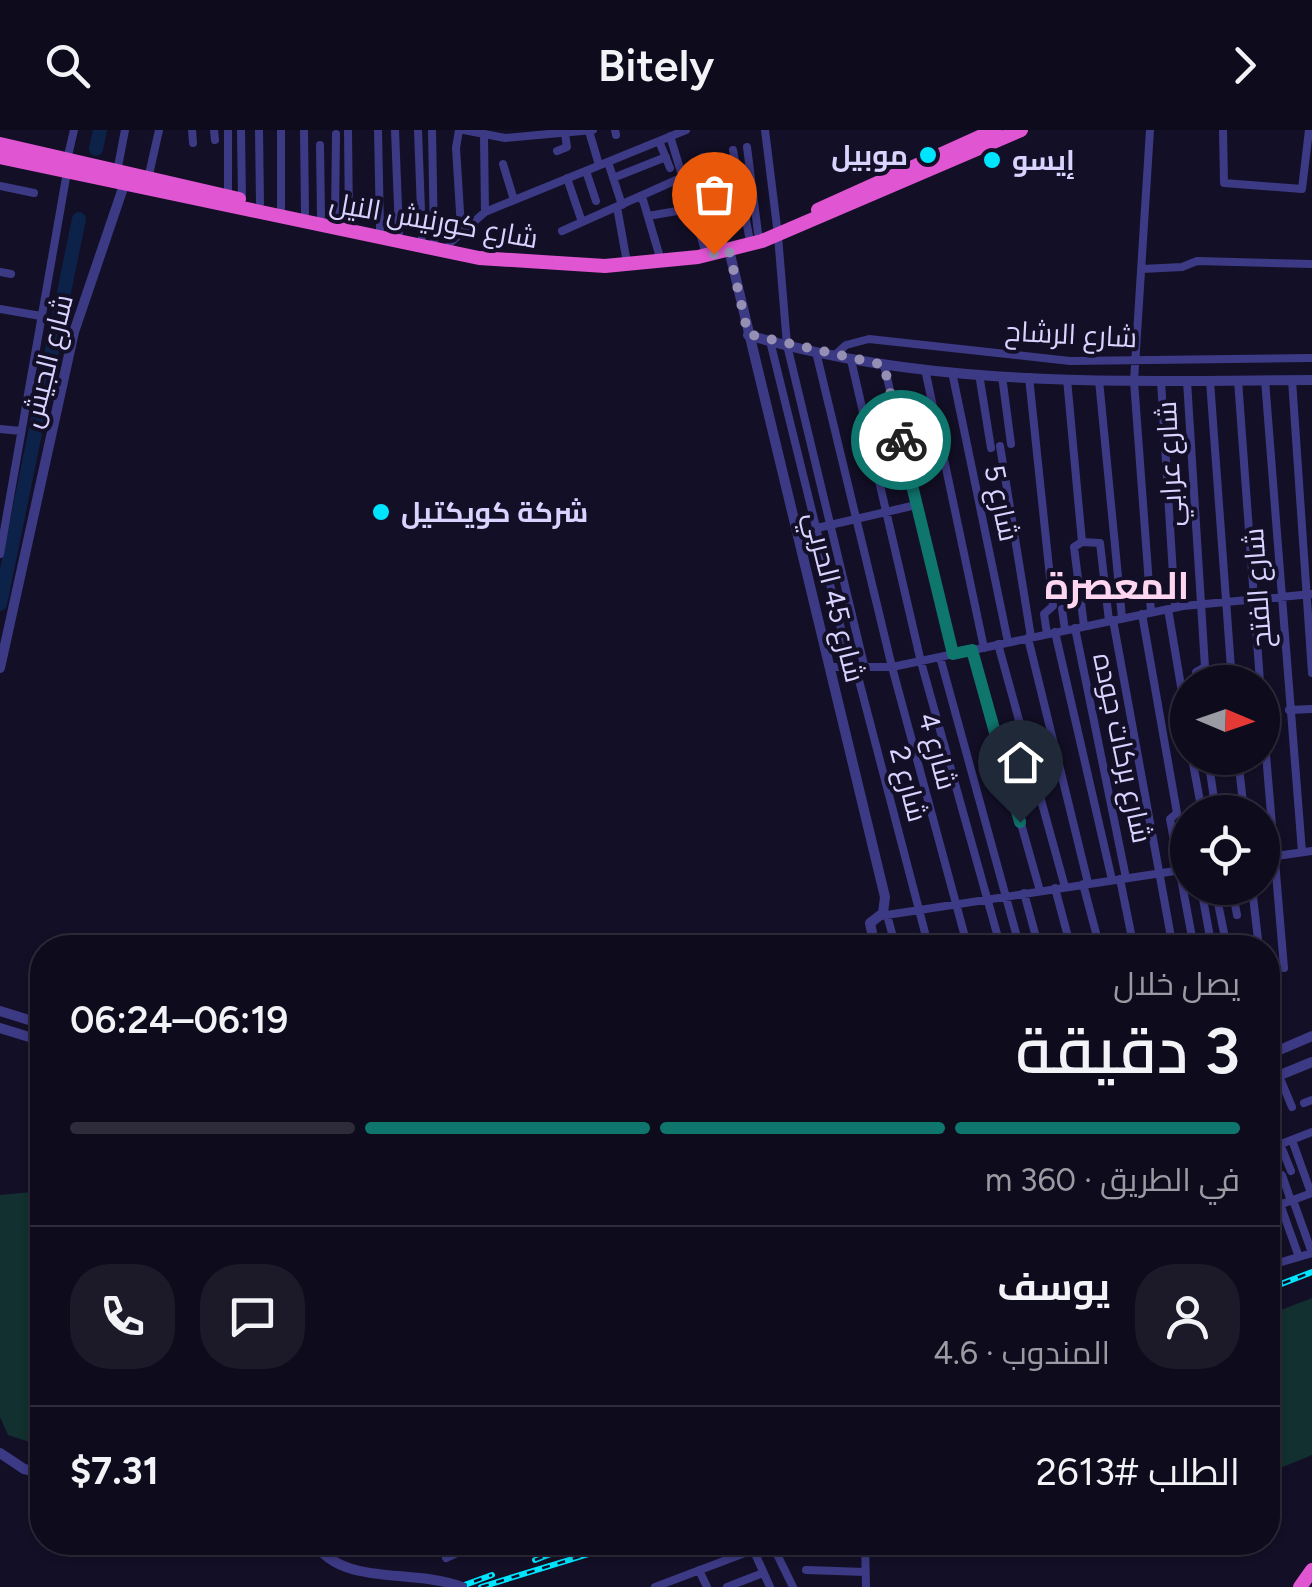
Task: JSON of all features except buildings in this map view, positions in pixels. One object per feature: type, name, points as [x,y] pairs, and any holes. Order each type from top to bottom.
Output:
[{"type":"highway","name":"شارع كورنيش النيل","points":[[120,179],[148,179],[436,240],[541,256],[626,257],[726,246],[777,231],[995,130]]},
{"type":"highway","name":"شارع كورنيش النيل","points":[[0,144],[120,179],[510,262],[636,264],[777,231],[1021,130]]},
{"type":"highway","name":"شارع كورنيش النيل","points":[[0,158],[67,166]]},
{"type":"highway","points":[[1300,1587],[1312,1570]]},
{"type":"street","points":[[0,554],[74,130]]},
{"type":"street","points":[[120,179],[125,130]]},
{"type":"street","points":[[148,179],[159,130]]},
{"type":"street","points":[[192,130],[193,143]]},
{"type":"street","points":[[228,130],[235,198]]},
{"type":"street","points":[[235,198],[241,130]]},
{"type":"street","points":[[259,130],[260,203]]},
{"type":"street","points":[[281,208],[282,130]]},
{"type":"street","points":[[304,130],[306,213]]},
{"type":"street","points":[[335,219],[348,130]]},
{"type":"street","points":[[378,130],[380,229]]},
{"type":"street","points":[[395,130],[399,232]]},
{"type":"street","points":[[418,130],[436,240]]},
{"type":"street","points":[[432,130],[436,240]]},
{"type":"street","points":[[461,228],[456,148],[464,130],[484,137],[586,131],[613,178],[626,257]]},
{"type":"street","points":[[436,240],[485,212],[686,130]]},
{"type":"street","points":[[765,130],[788,345],[831,524],[858,669]]},
{"type":"street","points":[[1150,130],[1134,381],[1146,613],[1175,795]]},
{"type":"street","points":[[1224,130],[1224,183],[1302,188],[1309,130]]},
{"type":"street","points":[[557,151],[567,147],[563,133]]},
{"type":"street","points":[[335,219],[336,134]]},
{"type":"street","points":[[672,134],[704,247]]},
{"type":"street","points":[[484,137],[485,212]]},
{"type":"street","points":[[660,141],[670,168]]},
{"type":"street","points":[[320,146],[335,219]]},
{"type":"street","points":[[746,148],[754,235]]},
{"type":"street","points":[[733,150],[754,235]]},
{"type":"street","points":[[704,157],[726,246]]},
{"type":"street","points":[[613,178],[666,158]]},
{"type":"street","points":[[503,164],[514,200]]},
{"type":"street","points":[[707,172],[736,166]]},
{"type":"street","points":[[721,169],[726,200]]},
{"type":"street","points":[[586,171],[596,201]]},
{"type":"street","points":[[562,230],[683,177]]},
{"type":"street","points":[[567,178],[582,222]]},
{"type":"street","name":"شارع الجيش","points":[[0,668],[74,332],[120,179]]},
{"type":"street","points":[[0,186],[34,193]]},
{"type":"street","points":[[638,198],[648,216],[659,254]]},
{"type":"street","points":[[648,216],[677,211]]},
{"type":"street","name":"شارع 45 الحربي","points":[[726,246],[885,897],[883,915],[870,926],[872,935]]},
{"type":"street","points":[[1142,269],[1182,267],[1197,261],[1312,264]]},
{"type":"street","points":[[0,272],[10,274]]},
{"type":"street","points":[[0,309],[41,316]]},
{"type":"street","name":"شارع الرشاح","points":[[748,334],[851,360],[952,372],[1134,381],[1312,380]]},
{"type":"street","name":"شارع الرشاح","points":[[834,356],[846,345],[868,340],[1070,361],[1312,358]]},
{"type":"street","points":[[770,341],[816,528],[858,669]]},
{"type":"street","name":"شارع 4","points":[[816,352],[892,667],[965,935]]},
{"type":"street","points":[[851,360],[921,662],[998,935]]},
{"type":"street","points":[[884,365],[953,654]]},
{"type":"street","points":[[925,369],[984,648]]},
{"type":"street","name":"شارع 5","points":[[952,372],[1003,644],[1069,935]]},
{"type":"street","points":[[979,374],[1001,446],[1030,638],[1097,935]]},
{"type":"street","points":[[1001,446],[1002,376]]},
{"type":"street","points":[[1028,378],[1053,605],[1044,612],[1065,630]]},
{"type":"street","points":[[1067,379],[1082,542]]},
{"type":"street","points":[[1098,380],[1115,620]]},
{"type":"street","points":[[1238,380],[1259,665]]},
{"type":"street","name":"شارع الفتح","points":[[1265,380],[1302,852]]},
{"type":"street","points":[[1292,380],[1312,673]]},
{"type":"street","points":[[1162,381],[1171,608],[1179,665]]},
{"type":"street","name":"شارع عرابي","points":[[1187,381],[1205,665]]},
{"type":"street","points":[[1210,381],[1231,665]]},
{"type":"street","points":[[0,429],[21,432]]},
{"type":"street","points":[[816,528],[916,505]]},
{"type":"street","points":[[1065,630],[1074,548],[1082,542],[1100,543],[1170,935]]},
{"type":"street","points":[[830,667],[892,667],[1171,608],[1309,595]]},
{"type":"street","points":[[1062,609],[1131,935]]},
{"type":"street","name":"شارع بركات جوده","points":[[1065,630],[1120,879]]},
{"type":"street","points":[[972,650],[1040,890]]},
{"type":"street","points":[[940,657],[1016,935]]},
{"type":"street","name":"شارع 2","points":[[858,669],[926,935]]},
{"type":"street","points":[[1290,710],[1312,709]]},
{"type":"street","points":[[1280,855],[1312,851]]},
{"type":"street","points":[[891,935],[883,915],[1170,871]]},
{"type":"street","points":[[1024,893],[1035,935]]},
{"type":"street","points":[[1188,905],[1192,935]]},
{"type":"street","points":[[1203,905],[1209,935]]},
{"type":"street","points":[[1218,905],[1224,935]]},
{"type":"street","points":[[1235,905],[1237,916]]},
{"type":"street","points":[[1254,905],[1258,935]]},
{"type":"street","points":[[1279,905],[1284,968]]},
{"type":"street","points":[[0,1011],[30,1020]]},
{"type":"street","points":[[0,1028],[30,1037]]},
{"type":"street","points":[[1280,1050],[1312,1036]]},
{"type":"street","points":[[1280,1075],[1312,1062]]},
{"type":"street","points":[[1280,1089],[1292,1107]]},
{"type":"street","points":[[1280,1261],[1312,1253],[1292,1200],[1280,1144],[1312,1132]]},
{"type":"street","points":[[1280,1205],[1312,1193],[1292,1140]]},
{"type":"street","points":[[1280,1208],[1299,1256]]},
{"type":"street","points":[[0,1454],[30,1470]]},
{"type":"street","points":[[324,1555],[336,1570],[362,1580],[426,1577],[462,1587]]},
{"type":"street","points":[[446,1558],[451,1555]]},
{"type":"street","points":[[655,1587],[672,1584],[740,1555]]},
{"type":"street","points":[[756,1555],[770,1587]]},
{"type":"street","points":[[777,1555],[793,1587]]},
{"type":"street","points":[[865,1555],[866,1587]]},
{"type":"street","points":[[699,1570],[706,1587]]},
{"type":"street","points":[[806,1570],[866,1572]]},
{"type":"street","points":[[728,1587],[764,1572]]},
{"type":"green space","points":[[30,1192],[30,1442],[8,1435],[0,1417],[0,1195]]},
{"type":"green space","points":[[1312,1298],[1312,1455],[1280,1468],[1280,1310]]},
{"type":"waterway","points":[[96,149],[100,130]]},
{"type":"waterway","points":[[0,604],[79,219]]},
{"type":"railway","points":[[1280,1284],[1312,1272]]},
{"type":"railway","points":[[535,1560],[548,1555]]},
{"type":"railway","points":[[481,1587],[586,1555]]},
{"type":"railway","points":[[459,1587],[492,1575]]},
{"type":"way so far","points":[[714,254],[729,250],[748,334],[884,365],[901,440]]},
{"type":"place","name":"موبيل","points":[[928,155]]},
{"type":"place","name":"إيسو","points":[[992,160]]},
{"type":"place","name":"شركة كويكتيل","points":[[381,512]]},
{"type":"district","name":"المعصرة","points":[[1117,586]]},
{"type":"route","points":[[901,440],[953,654],[972,650],[1020,822]]}]
